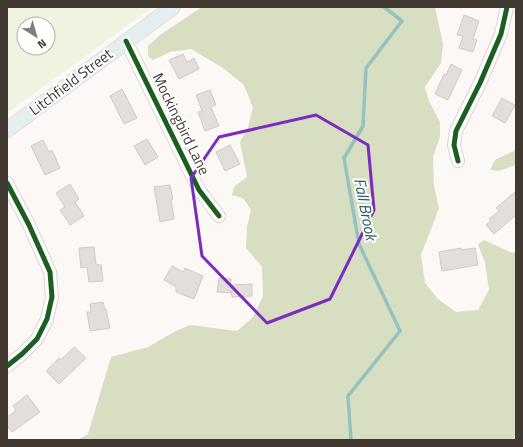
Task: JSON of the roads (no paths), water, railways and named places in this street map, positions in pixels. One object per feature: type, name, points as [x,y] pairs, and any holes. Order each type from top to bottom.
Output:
[{"type":"main road","name":"Litchfield Street","points":[[7,130],[173,7]]},
{"type":"street","points":[[458,161],[454,145],[456,131],[480,84],[501,34],[507,7]]},
{"type":"street","name":"Mockingbird Lane","points":[[126,41],[199,190],[219,216]]},
{"type":"street","points":[[7,183],[29,225],[50,272],[52,297],[47,319],[37,338],[22,354],[7,366]]},
{"type":"waterway","name":"Fall Brook","points":[[351,440],[348,396],[400,331],[359,244],[344,158],[363,126],[366,68],[402,21],[384,7]]}]
